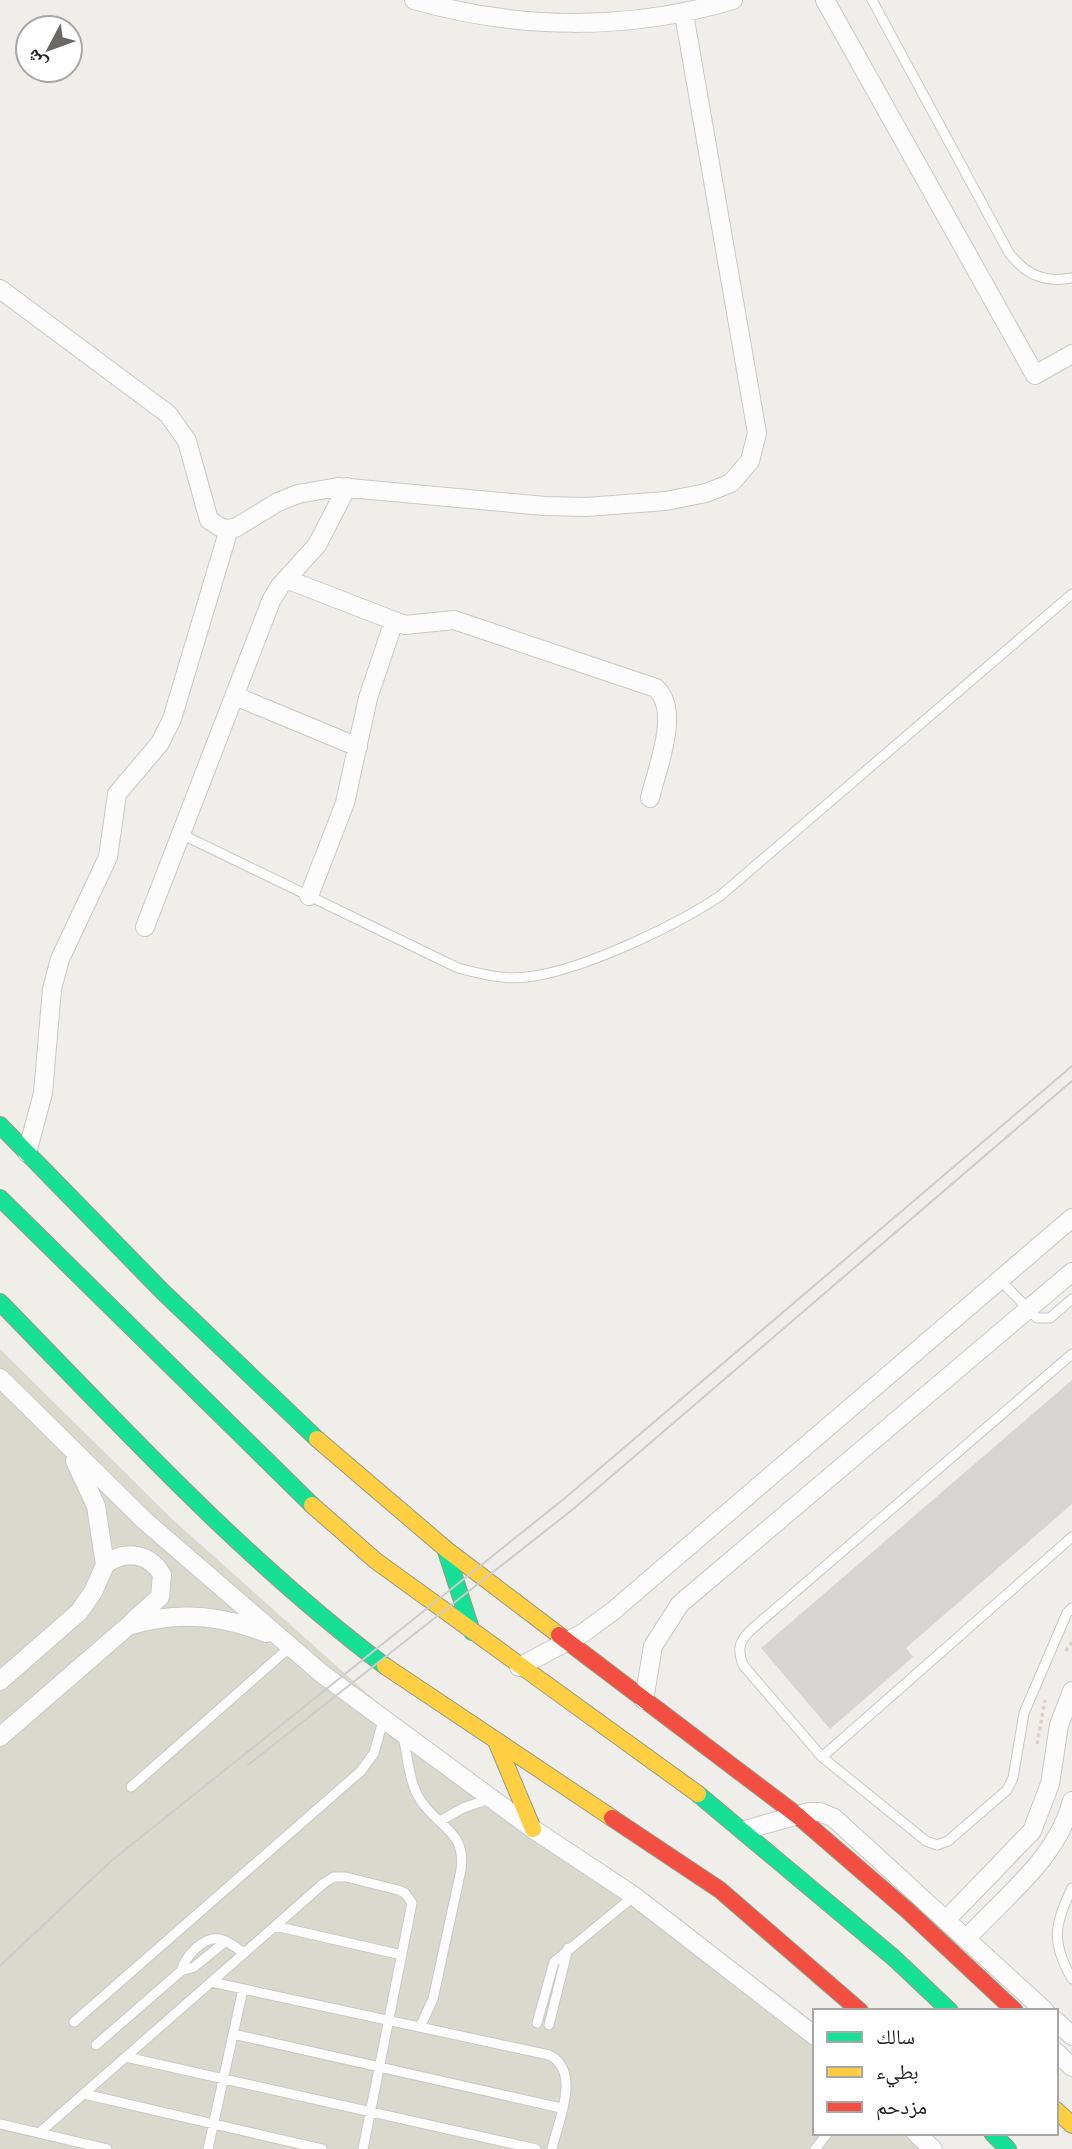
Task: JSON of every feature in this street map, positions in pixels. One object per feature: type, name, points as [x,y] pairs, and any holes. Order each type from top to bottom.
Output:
[{"type":"main road","points":[[0,1125],[258,1383],[346,1465],[445,1548],[796,1814],[901,1905],[1013,2009]]},
{"type":"main road","points":[[0,1198],[302,1497],[376,1561],[745,1830],[894,1958],[948,2009]]},
{"type":"main road","points":[[0,1302],[147,1453],[316,1614],[388,1668],[720,1890],[857,2009]]},
{"type":"main road","points":[[445,1548],[472,1632]]},
{"type":"main road","points":[[496,1741],[533,1829]]},
{"type":"main road","points":[[1058,2112],[1072,2125]]},
{"type":"main road","points":[[994,2135],[1008,2149]]},
{"type":"street","points":[[414,0],[504,19],[564,24],[625,22],[684,14],[733,0]]},
{"type":"street","points":[[825,0],[1035,375],[1072,354]]},
{"type":"street","points":[[0,289],[168,414],[187,442],[209,520],[218,528],[229,530],[298,494],[347,487],[586,507],[666,501],[706,493],[731,483],[742,473],[756,448],[757,433],[684,14]]},
{"type":"street","points":[[145,926],[271,601],[286,579],[317,545],[347,487]]},
{"type":"street","points":[[27,1153],[43,1093],[55,974],[108,857],[117,794],[160,743],[172,719],[229,530]]},
{"type":"street","points":[[286,579],[394,621],[414,626],[454,620],[656,688],[667,702],[668,719],[650,798]]},
{"type":"street","points":[[309,896],[345,803],[368,698],[394,621]]},
{"type":"street","points":[[235,696],[358,747]]},
{"type":"street","points":[[519,1667],[567,1642],[613,1611],[1072,1218]]},
{"type":"street","points":[[644,1700],[653,1646],[680,1604],[1072,1272]]},
{"type":"street","points":[[0,1378],[58,1438],[155,1529],[290,1647],[403,1737],[634,1896],[813,2034]]},
{"type":"street","points":[[0,1681],[79,1612],[93,1592],[105,1565],[96,1506],[80,1470],[58,1438]]},
{"type":"street","points":[[0,1737],[160,1597],[162,1575],[148,1560],[134,1555],[119,1556],[105,1565]]},
{"type":"street","points":[[128,1626],[167,1616],[208,1617],[251,1627],[290,1647]]},
{"type":"street","points":[[947,1919],[1014,1853],[1038,1818],[1050,1784],[1059,1725],[1072,1690]]},
{"type":"street","points":[[967,1938],[1042,1860],[1062,1826],[1072,1801]]},
{"type":"street","points":[[745,1830],[796,1814],[820,1812],[834,1818],[1043,2009]]},
{"type":"street","points":[[1038,1818],[1062,1826]]},
{"type":"street","points":[[1058,2054],[1072,2067]]},
{"type":"street","points":[[918,2135],[933,2149]]},
{"type":"lane","points":[[872,0],[1009,253],[1030,274],[1044,279],[1072,278]]},
{"type":"lane","points":[[181,834],[458,968],[491,976],[525,978],[547,974],[589,960],[688,915],[720,896],[1072,594]]},
{"type":"lane","points":[[1000,1280],[1027,1311],[1037,1318],[1050,1318],[1072,1299]]},
{"type":"lane","points":[[1072,1354],[741,1640],[738,1651],[743,1665],[822,1757],[926,1841],[937,1845],[948,1841],[1007,1790],[1013,1778],[1024,1713],[1067,1613],[1072,1608]]},
{"type":"lane","points":[[822,1757],[1072,1537]]},
{"type":"lane","points":[[131,1787],[290,1647]]},
{"type":"lane","points":[[74,2022],[361,1770],[374,1753],[383,1721]]},
{"type":"lane","points":[[403,1737],[420,1800],[459,1842],[462,1861],[433,1998],[420,2027]]},
{"type":"lane","points":[[440,1821],[463,1808],[490,1799]]},
{"type":"lane","points":[[39,2133],[324,1882],[346,1877],[398,1889],[410,1898],[412,1909],[363,2149]]},
{"type":"lane","points":[[1072,1888],[1055,1930],[1062,1961],[1072,1979]]},
{"type":"lane","points":[[537,2023],[551,1967],[568,1948],[634,1896]]},
{"type":"lane","points":[[275,1926],[402,1955]]},
{"type":"lane","points":[[96,2045],[181,1971],[194,1967],[226,1941],[244,1953]]},
{"type":"lane","points":[[549,2025],[568,1948]]},
{"type":"lane","points":[[211,1982],[556,2058],[563,2064],[568,2080],[552,2149]]},
{"type":"lane","points":[[208,2149],[243,1989]]},
{"type":"lane","points":[[233,2034],[561,2108]]},
{"type":"lane","points":[[126,2057],[536,2149]]},
{"type":"lane","points":[[83,2094],[322,2149]]},
{"type":"lane","points":[[0,2124],[89,2147],[107,2149]]},
{"type":"lane","points":[[815,2149],[826,2135]]},
{"type":"shaded area","points":[[0,1349],[172,1519],[389,1713],[706,1943],[813,2038],[813,2135],[922,2135],[938,2149],[0,2149]]},
{"type":"building","points":[[1072,1380],[1072,1504],[906,1648],[913,1657],[830,1729],[761,1648]]},
{"type":"tram line","points":[[0,1966],[111,1861],[565,1498],[1072,1066]]},
{"type":"tram line","points":[[248,1765],[572,1510],[1072,1081]]},
{"type":"traffic: fast","points":[[0,1125],[162,1291],[317,1439]]},
{"type":"traffic: fast","points":[[0,1198],[312,1505]]},
{"type":"traffic: fast","points":[[0,1302],[186,1492],[283,1582],[385,1666]]},
{"type":"traffic: fast","points":[[445,1548],[472,1632]]},
{"type":"traffic: fast","points":[[698,1794],[894,1958],[948,2009]]},
{"type":"traffic: fast","points":[[994,2135],[1008,2149]]},
{"type":"traffic: slow","points":[[317,1439],[447,1550],[559,1635]]},
{"type":"traffic: slow","points":[[312,1505],[376,1561],[698,1794]]},
{"type":"traffic: slow","points":[[385,1666],[612,1818]]},
{"type":"traffic: slow","points":[[496,1741],[533,1829]]},
{"type":"traffic: slow","points":[[1058,2112],[1072,2125]]},
{"type":"traffic: jam","points":[[559,1635],[798,1816],[908,1911],[1013,2009]]},
{"type":"traffic: jam","points":[[612,1818],[720,1890],[858,2009]]}]
